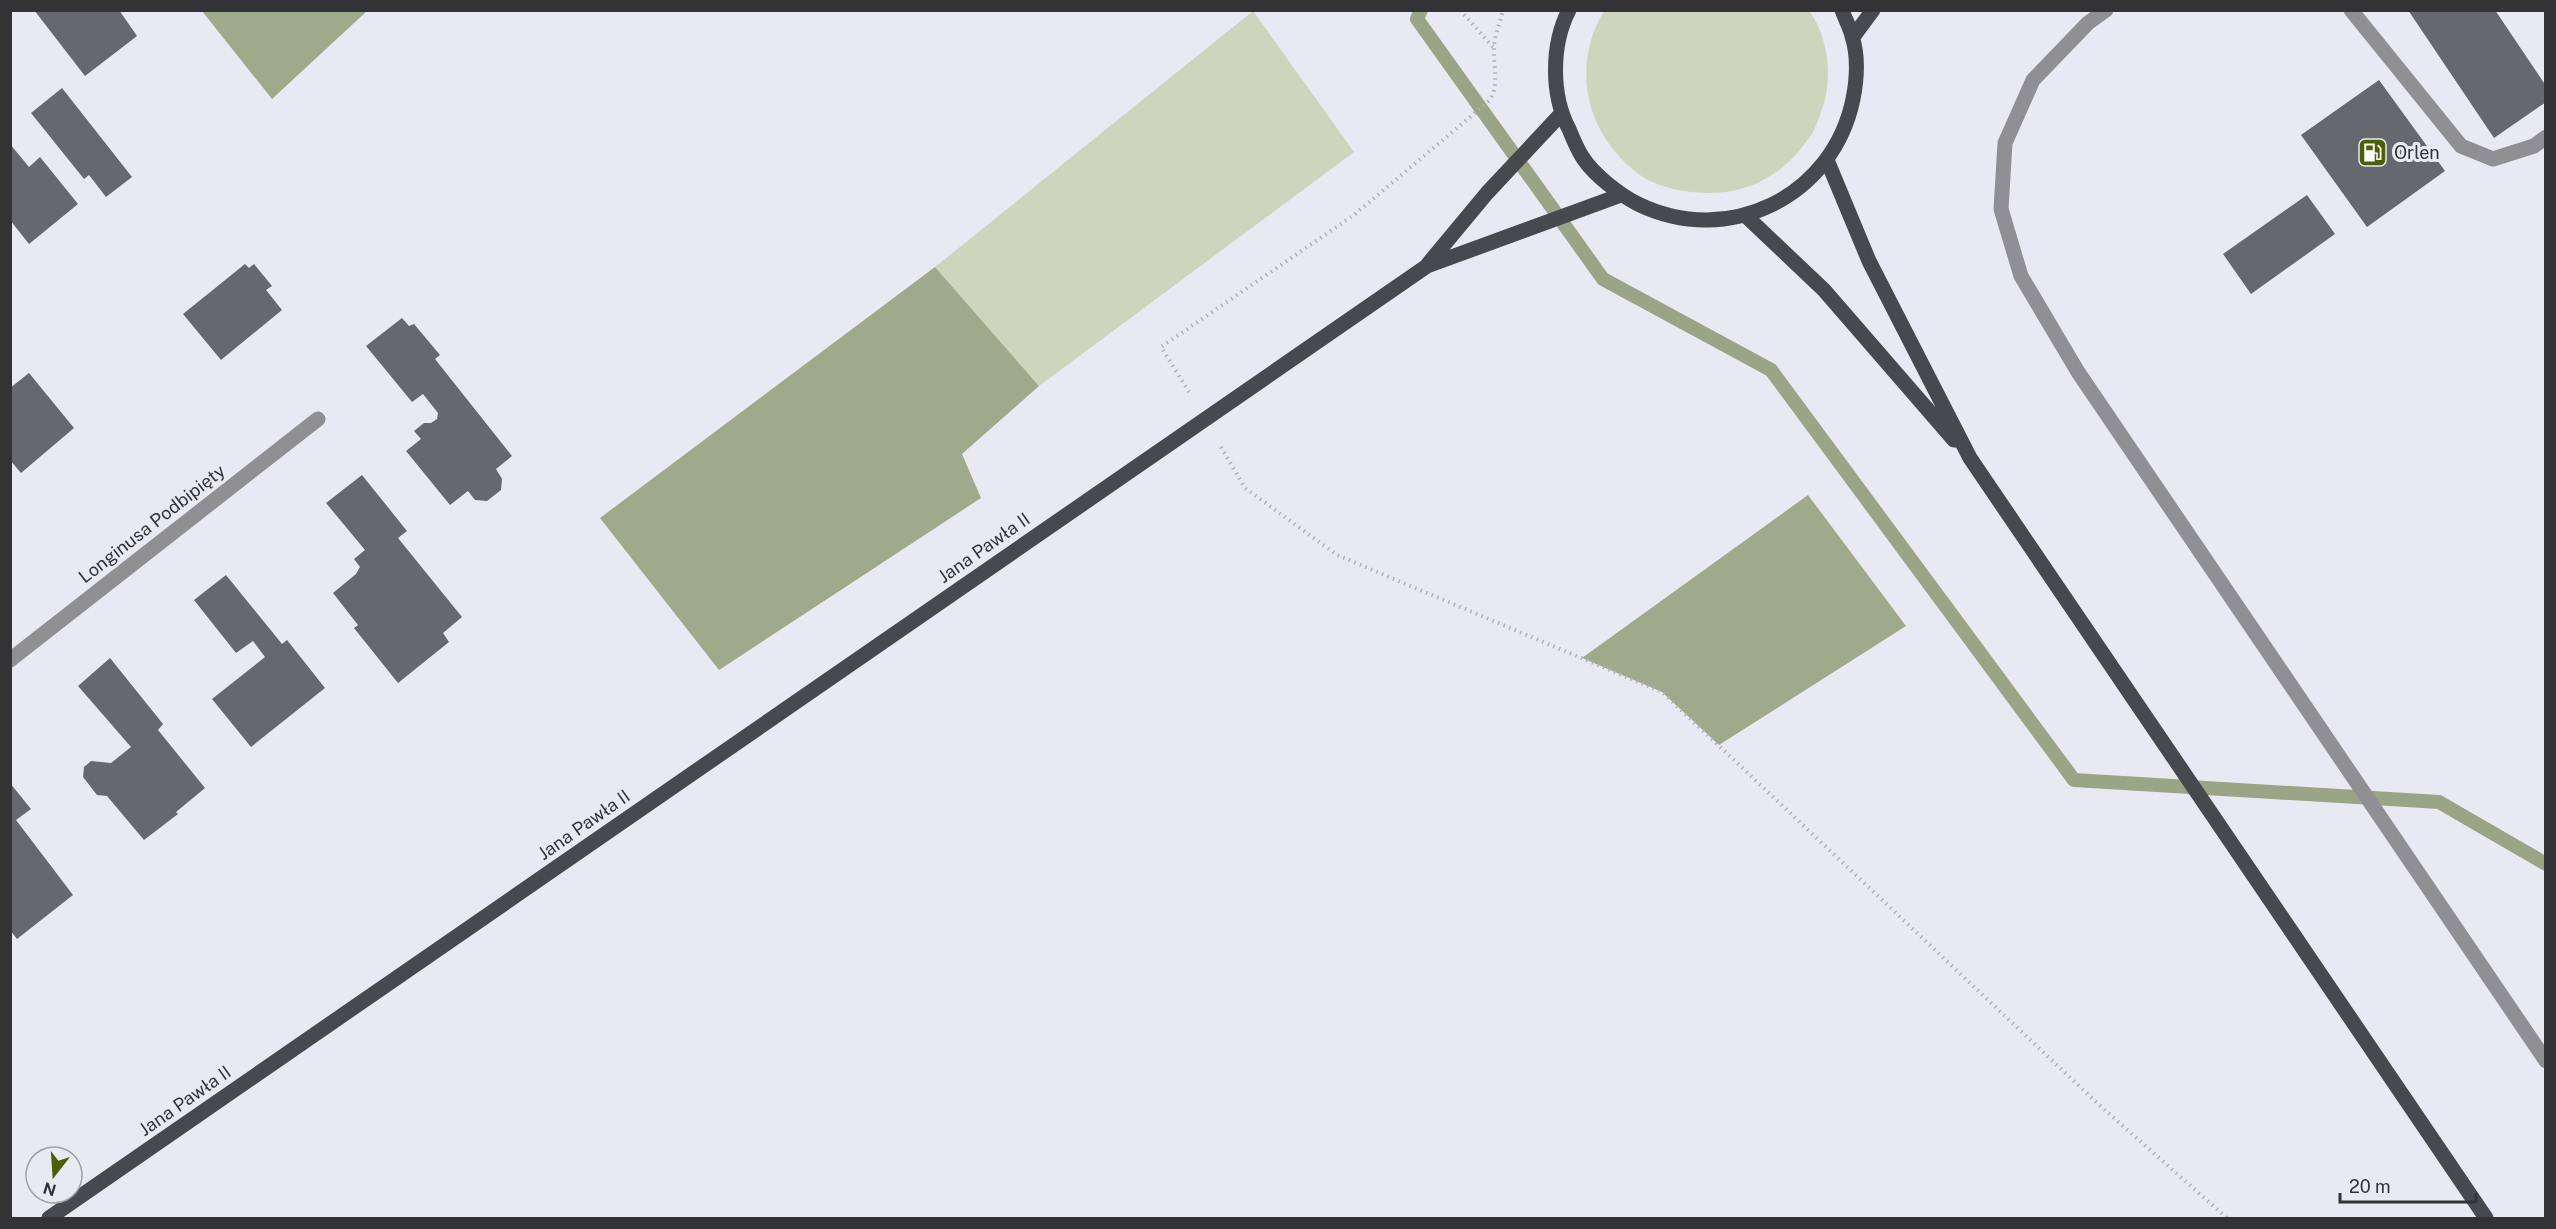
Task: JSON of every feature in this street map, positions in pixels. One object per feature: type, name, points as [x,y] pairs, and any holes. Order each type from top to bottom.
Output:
[{"type":"main road","points":[[1569,10],[1564,20],[1555,67],[1561,114],[1584,160],[1621,195],[1660,214],[1703,221],[1746,216],[1791,195],[1827,160],[1848,122],[1856,80],[1853,37],[1842,10]]},
{"type":"main road","points":[[1853,37],[1873,10]]},
{"type":"main road","points":[[1426,266],[1504,174],[1561,114]]},
{"type":"main road","points":[[1827,160],[1869,261],[1970,458],[2486,1218]]},
{"type":"main road","points":[[1426,266],[1621,195]]},
{"type":"main road","points":[[1746,216],[1824,290],[1970,458]]},
{"type":"main road","name":"Jana Pawła II","points":[[49,1218],[1426,266]]},
{"type":"street","points":[[2106,10],[2088,23],[2033,80],[2005,143],[2001,209],[2021,276],[2078,372],[2546,1061]]},
{"type":"street","points":[[2351,10],[2461,146],[2493,159],[2534,146],[2546,137]]},
{"type":"street","name":"Longinusa Podbipięty","points":[[10,660],[318,418]]},
{"type":"path","points":[[1460,10],[1494,47]]},
{"type":"path","points":[[1503,10],[1494,47],[1496,84],[1494,94],[1489,101],[1354,214],[1161,347],[1245,488],[1337,555],[1662,692],[2097,1103],[2227,1218]]},
{"type":"green space","points":[[202,11],[367,11],[272,99]]},
{"type":"green space","points":[[1253,11],[1354,152],[1039,386],[935,267]]},
{"type":"green space","points":[[1604,11],[1809,11],[1821,32],[1828,70],[1826,95],[1812,134],[1789,162],[1777,172],[1751,186],[1737,190],[1707,193],[1684,191],[1648,180],[1619,156],[1605,138],[1588,97],[1586,76],[1588,54],[1594,32]]},
{"type":"green space","points":[[935,267],[1039,386],[962,454],[981,498],[719,670],[600,518]]},
{"type":"green space","points":[[1808,495],[1906,626],[1719,745],[1662,692],[1582,658]]},
{"type":"building","points":[[34,10],[119,10],[137,36],[85,76]]},
{"type":"building","points":[[2408,10],[2495,10],[2546,86],[2546,102],[2494,138]]},
{"type":"building","name":"Orlen","points":[[2379,80],[2445,171],[2367,227],[2301,135]]},
{"type":"building","points":[[62,88],[132,177],[106,197],[89,175],[84,179],[31,113]]},
{"type":"building","points":[[10,144],[29,167],[40,157],[78,204],[29,244],[10,220]]},
{"type":"building","points":[[2307,195],[2335,234],[2251,294],[2223,254]]},
{"type":"building","points":[[245,264],[249,268],[254,264],[272,286],[266,290],[282,310],[221,360],[183,314]]},
{"type":"building","points":[[402,318],[409,326],[414,324],[440,355],[435,359],[512,456],[496,469],[502,479],[501,490],[487,501],[475,500],[468,491],[450,505],[406,451],[421,439],[414,431],[424,423],[431,423],[437,419],[438,413],[423,394],[412,402],[366,346]]},
{"type":"building","points":[[29,373],[74,428],[21,473],[10,460],[10,388]]},
{"type":"building","points":[[362,475],[407,531],[398,538],[462,617],[443,633],[449,642],[398,683],[354,628],[358,625],[333,593],[356,574],[360,567],[354,559],[365,550],[326,503]]},
{"type":"building","points":[[226,575],[282,644],[287,640],[325,688],[251,747],[212,699],[265,657],[253,641],[236,653],[194,600]]},
{"type":"building","points":[[110,658],[163,724],[158,730],[205,788],[176,812],[178,814],[144,840],[107,796],[97,795],[83,777],[84,767],[91,761],[111,763],[131,747],[78,686]]},
{"type":"building","points":[[10,783],[31,809],[16,820],[73,895],[17,939],[10,930]]},
{"type":"waterway","points":[[1421,10],[1417,19],[1603,279],[1771,370],[2074,780],[2439,802],[2546,864]]},
{"type":"place","name":"Orlen","points":[[2373,153]]}]
